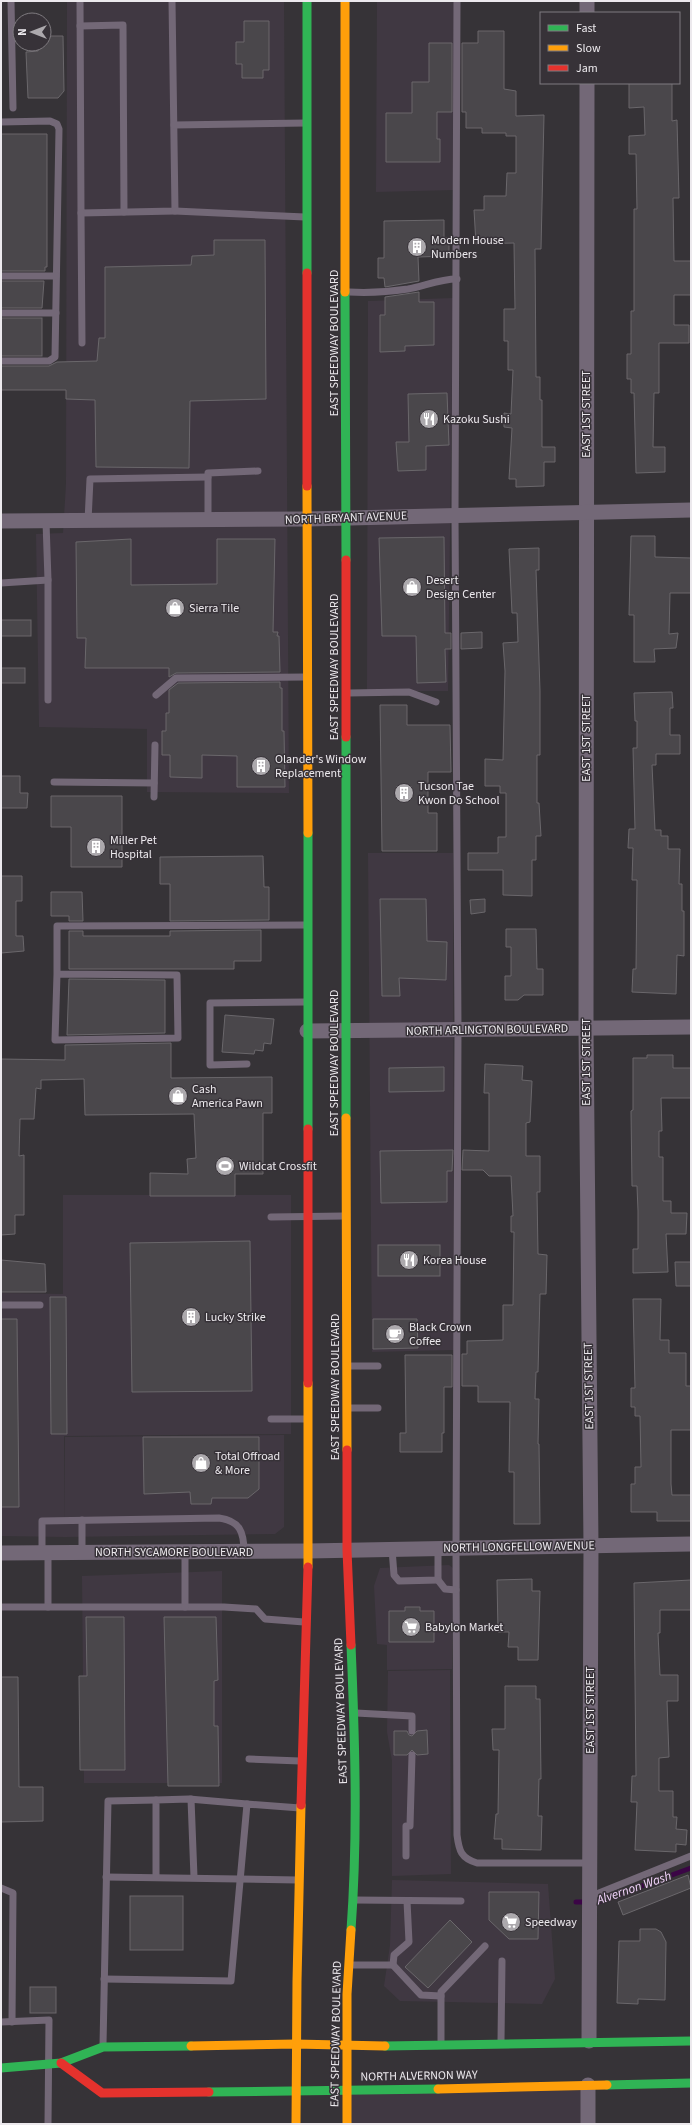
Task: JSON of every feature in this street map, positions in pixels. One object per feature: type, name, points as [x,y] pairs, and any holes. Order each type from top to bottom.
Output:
[{"type":"main road","points":[[296,2124],[295,2044],[304,1761],[308,1552],[307,1]]},
{"type":"main road","name":"EAST SPEEDWAY BOULEVARD","points":[[345,1],[347,1550],[352,1712],[356,1766],[354,1900],[346,2045],[347,2124]]},
{"type":"main road","points":[[1,2068],[61,2063],[103,2047],[295,2044],[441,2045],[691,2040]]},
{"type":"main road","name":"NORTH ALVERNON WAY","points":[[61,2063],[102,2093],[295,2092],[691,2083]]},
{"type":"street","points":[[587,1],[587,12]]},
{"type":"street","name":"EAST 1ST STREET","points":[[587,84],[586,1029],[591,1546],[589,2041]]},
{"type":"street","name":"NORTH BRYANT AVENUE","points":[[1,521],[46,522],[307,519],[455,514],[691,510]]},
{"type":"street","name":"NORTH ARLINGTON BOULEVARD","points":[[307,1031],[691,1027]]},
{"type":"street","name":"NORTH LONGFELLOW AVENUE","points":[[347,1550],[691,1544]]},
{"type":"street","name":"NORTH SYCAMORE BOULEVARD","points":[[1,1553],[308,1552],[347,1550]]},
{"type":"street","points":[[588,2085],[588,2124]]},
{"type":"lane","points":[[11,1],[13,108]]},
{"type":"lane","points":[[80,1],[82,343]]},
{"type":"lane","points":[[172,1],[175,211]]},
{"type":"lane","points":[[457,1],[455,514],[458,1030],[456,1548],[457,1835],[459,1852],[466,1860],[477,1863],[589,1863]]},
{"type":"lane","points":[[80,26],[123,25],[124,212]]},
{"type":"lane","points":[[1,122],[50,121],[57,124],[59,129],[55,357],[50,361],[1,361]]},
{"type":"lane","points":[[174,125],[307,123]]},
{"type":"lane","points":[[82,213],[175,211],[307,217]]},
{"type":"lane","points":[[1,276],[56,276]]},
{"type":"lane","points":[[346,292],[366,293],[408,289],[450,279],[457,279]]},
{"type":"lane","points":[[1,313],[56,313]]},
{"type":"lane","points":[[208,520],[208,473],[258,472]]},
{"type":"lane","points":[[88,521],[90,479],[208,477]]},
{"type":"lane","points":[[46,522],[48,580],[48,700]]},
{"type":"lane","points":[[1,583],[48,580]]},
{"type":"lane","points":[[156,695],[176,678],[307,677]]},
{"type":"lane","points":[[346,693],[409,692],[436,702]]},
{"type":"lane","points":[[154,797],[155,745]]},
{"type":"lane","points":[[54,782],[154,783]]},
{"type":"lane","points":[[57,974],[177,975],[178,1038],[56,1040],[57,926],[307,925]]},
{"type":"lane","points":[[246,1064],[210,1065],[210,1003],[307,1002]]},
{"type":"lane","points":[[270,1218],[346,1216]]},
{"type":"lane","points":[[1,1305],[40,1305]]},
{"type":"lane","points":[[346,1366],[378,1366]]},
{"type":"lane","points":[[347,1408],[378,1408]]},
{"type":"lane","points":[[271,1419],[308,1419]]},
{"type":"lane","points":[[82,1520],[82,1552]]},
{"type":"lane","points":[[48,1607],[42,1521],[230,1520],[242,1532],[244,1552]]},
{"type":"lane","points":[[392,1549],[395,1579],[399,1581],[438,1580]]},
{"type":"lane","points":[[438,1549],[438,1580],[445,1589],[456,1590]]},
{"type":"lane","points":[[185,1552],[185,1607]]},
{"type":"lane","points":[[1,1607],[185,1607],[256,1609],[265,1619],[307,1622]]},
{"type":"lane","points":[[352,1712],[412,1716],[412,1731]]},
{"type":"lane","points":[[406,1856],[412,1755]]},
{"type":"lane","points":[[248,1759],[304,1761]]},
{"type":"lane","points":[[103,2047],[108,1801],[191,1799],[302,1808]]},
{"type":"lane","points":[[191,1799],[194,1877]]},
{"type":"lane","points":[[156,1800],[156,1877]]},
{"type":"lane","points":[[104,1979],[231,1981],[247,1804]]},
{"type":"lane","points":[[589,1897],[691,1856]]},
{"type":"lane","points":[[106,1877],[194,1877],[300,1880]]},
{"type":"lane","points":[[1,1888],[13,1894],[12,2022]]},
{"type":"lane","points":[[354,1900],[461,1901]]},
{"type":"lane","points":[[393,1965],[394,1955],[409,1942],[407,1900]]},
{"type":"lane","points":[[441,2045],[441,1992],[485,1946]]},
{"type":"lane","points":[[501,2043],[502,1961]]},
{"type":"lane","points":[[350,1964],[393,1965],[421,1995],[441,1996]]},
{"type":"lane","points":[[1,2022],[49,2020],[47,2065],[48,2124]]},
{"type":"shaded area","points":[[67,1],[284,1],[289,793],[147,792],[147,729],[39,727],[36,534],[63,533],[66,484]]},
{"type":"shaded area","points":[[377,1],[455,1],[455,190],[376,192]]},
{"type":"shaded area","points":[[453,298],[448,691],[367,691],[368,301]]},
{"type":"shaded area","points":[[368,853],[453,853],[454,1350],[372,1352]]},
{"type":"shaded area","points":[[63,1195],[291,1195],[291,1434],[64,1436],[65,1527],[65,1437],[284,1435],[284,1527],[275,1534],[65,1537],[1,1536],[1,1293],[63,1294]]},
{"type":"shaded area","points":[[449,1565],[453,1568],[452,1669],[387,1670],[387,1645],[377,1644],[374,1586],[380,1568]]},
{"type":"shaded area","points":[[222,1571],[222,1783],[84,1783],[82,1576]]},
{"type":"shaded area","points":[[450,1670],[451,1874],[392,1876],[392,1761],[387,1732],[388,1671]]},
{"type":"shaded area","points":[[392,1880],[548,1884],[555,1979],[542,2004],[400,2001],[384,1986],[390,1945]]},
{"type":"shaded area","points":[[588,2085],[588,2124],[347,2124],[347,2090]]},
{"type":"building","points":[[244,21],[269,21],[269,70],[263,70],[263,78],[242,78],[242,64],[236,64],[236,42],[244,42]]},
{"type":"building","points":[[478,31],[504,31],[504,89],[516,91],[516,116],[544,115],[541,249],[535,249],[536,377],[540,377],[540,400],[542,400],[542,447],[555,447],[555,462],[544,462],[544,486],[516,487],[516,479],[509,479],[512,428],[504,427],[504,413],[511,414],[513,370],[508,370],[508,341],[504,341],[504,309],[515,309],[514,243],[476,244],[474,210],[484,210],[484,196],[506,196],[507,173],[516,173],[516,136],[506,136],[506,133],[482,133],[482,128],[466,128],[466,112],[462,112],[462,43],[478,43]]},
{"type":"building","points":[[52,36],[63,36],[64,91],[58,98],[28,98],[26,52],[52,52]]},
{"type":"building","points":[[429,43],[452,43],[452,112],[437,112],[437,139],[440,139],[440,162],[386,162],[386,113],[412,113],[412,82],[429,82]]},
{"type":"building","points":[[629,84],[672,84],[672,121],[677,120],[679,198],[673,198],[674,261],[691,261],[691,295],[674,295],[674,325],[689,325],[689,343],[659,343],[659,393],[654,393],[653,447],[665,447],[665,472],[636,473],[634,393],[631,393],[631,379],[627,379],[627,354],[631,354],[631,311],[634,311],[634,209],[637,209],[636,154],[629,154],[629,136],[645,135],[644,107],[629,108]]},
{"type":"building","points":[[1,134],[47,134],[47,267],[45,267],[45,271],[1,271]]},
{"type":"building","points":[[444,220],[444,238],[449,238],[449,256],[418,257],[419,281],[385,287],[384,278],[378,278],[378,258],[384,258],[384,221]]},
{"type":"building","points":[[214,240],[265,240],[266,399],[190,401],[189,468],[96,467],[95,400],[66,399],[66,390],[1,390],[1,366],[49,366],[57,362],[97,361],[99,338],[105,338],[105,267],[191,265],[192,256],[214,255]]},
{"type":"building","points":[[1,281],[44,281],[42,308],[1,308]]},
{"type":"building","points":[[419,292],[419,302],[434,302],[434,345],[405,346],[405,351],[380,352],[380,315],[385,315],[385,297]]},
{"type":"building","points":[[1,318],[42,318],[42,356],[1,356]]},
{"type":"building","name":"Kazoku Sushi","points":[[447,393],[449,445],[426,446],[426,470],[398,471],[396,442],[409,442],[408,394]]},
{"type":"building","points":[[631,536],[655,536],[655,557],[691,558],[691,593],[670,593],[669,634],[678,633],[676,648],[654,649],[655,662],[634,662],[634,615],[629,615]]},
{"type":"building","name":"Desert Design Center","points":[[444,537],[445,633],[451,633],[451,649],[445,649],[446,682],[417,683],[416,636],[382,636],[379,538]]},
{"type":"building","name":"Sierra Tile","points":[[131,539],[131,585],[217,584],[217,539],[275,539],[273,632],[278,632],[277,636],[279,636],[280,672],[176,673],[169,677],[169,668],[85,668],[86,638],[77,638],[76,542]]},
{"type":"building","points":[[539,548],[539,570],[536,570],[540,691],[540,755],[537,755],[537,803],[539,803],[541,836],[536,836],[536,860],[532,860],[532,896],[503,895],[503,870],[468,870],[468,853],[498,853],[498,837],[506,837],[506,793],[500,793],[500,786],[485,786],[485,759],[503,760],[505,671],[503,643],[518,642],[517,613],[512,613],[509,549]]},
{"type":"building","points":[[1,620],[31,620],[31,636],[1,636]]},
{"type":"building","points":[[482,632],[482,648],[461,649],[461,633]]},
{"type":"building","points":[[1,668],[25,668],[25,683],[1,683]]},
{"type":"building","points":[[280,682],[280,688],[282,688],[282,731],[284,731],[285,787],[237,787],[237,756],[202,755],[202,778],[170,777],[170,755],[162,755],[162,731],[166,731],[166,713],[169,713],[169,690],[178,683]]},
{"type":"building","points":[[672,692],[673,708],[670,708],[670,735],[680,735],[680,754],[656,754],[656,765],[652,765],[655,830],[661,830],[661,836],[668,836],[668,849],[680,849],[679,884],[682,884],[682,911],[684,911],[684,956],[677,955],[676,994],[632,992],[633,969],[636,969],[637,880],[632,880],[633,848],[628,848],[629,829],[635,829],[633,748],[637,748],[637,721],[635,721],[634,693]]},
{"type":"building","points":[[380,705],[407,705],[407,725],[450,725],[451,772],[428,772],[428,813],[437,813],[437,851],[382,851]]},
{"type":"building","points":[[1,776],[20,776],[20,793],[28,793],[27,808],[1,808]]},
{"type":"building","name":"Miller Pet Hospital","points":[[51,796],[122,796],[122,867],[71,867],[71,827],[51,827]]},
{"type":"building","points":[[263,856],[264,887],[269,887],[269,920],[170,921],[170,884],[160,884],[160,857]]},
{"type":"building","points":[[1,876],[22,876],[22,901],[16,901],[16,936],[23,936],[24,951],[1,953]]},
{"type":"building","points":[[51,892],[82,892],[83,921],[69,921],[69,916],[51,916]]},
{"type":"building","points":[[380,899],[426,899],[427,941],[447,942],[446,980],[399,978],[400,996],[382,996]]},
{"type":"building","points":[[485,899],[485,912],[471,914],[470,900]]},
{"type":"building","points":[[506,929],[536,929],[537,969],[543,969],[543,995],[524,995],[518,1000],[505,1000],[505,976],[511,976],[511,947],[506,947]]},
{"type":"building","points":[[261,930],[261,961],[234,961],[234,969],[69,969],[69,931],[83,931],[83,936],[170,936],[170,931]]},
{"type":"building","points":[[69,979],[165,980],[165,1033],[67,1035]]},
{"type":"building","points":[[225,1015],[274,1019],[271,1044],[264,1043],[263,1051],[255,1050],[254,1054],[222,1052]]},
{"type":"building","points":[[171,1043],[171,1078],[272,1077],[272,1113],[263,1113],[263,1174],[235,1174],[235,1196],[150,1196],[150,1173],[188,1174],[187,1159],[196,1158],[194,1114],[85,1115],[84,1079],[41,1080],[41,1089],[36,1088],[34,1119],[20,1119],[19,1156],[24,1155],[24,1215],[15,1215],[15,1234],[1,1235],[1,1059],[65,1060],[65,1045]]},
{"type":"building","points":[[647,1055],[673,1055],[673,1068],[691,1068],[691,1098],[661,1098],[662,1131],[659,1131],[659,1157],[663,1157],[663,1201],[671,1201],[671,1213],[687,1213],[686,1234],[666,1234],[668,1272],[633,1273],[633,1249],[638,1249],[638,1211],[637,1186],[632,1186],[631,1111],[633,1110],[633,1058],[647,1058]]},
{"type":"building","points":[[485,1064],[523,1066],[522,1080],[532,1081],[530,1122],[526,1123],[526,1156],[540,1156],[540,1192],[537,1192],[538,1254],[547,1255],[546,1294],[540,1294],[538,1372],[536,1372],[535,1399],[539,1399],[538,1444],[540,1524],[514,1524],[514,1472],[509,1472],[510,1402],[478,1402],[478,1386],[462,1386],[462,1354],[467,1354],[467,1341],[503,1340],[503,1305],[513,1305],[514,1232],[511,1232],[511,1216],[513,1216],[511,1176],[489,1176],[483,1170],[462,1170],[463,1150],[489,1151],[489,1093],[484,1093]]},
{"type":"building","points":[[444,1067],[444,1091],[389,1092],[389,1068]]},
{"type":"building","points":[[453,1150],[452,1171],[447,1171],[447,1202],[381,1203],[380,1151]]},
{"type":"building","name":"Lucky Strike","points":[[250,1241],[252,1391],[132,1392],[130,1243]]},
{"type":"building","name":"Korea House","points":[[378,1245],[440,1245],[440,1276],[378,1276]]},
{"type":"building","points":[[1,1260],[45,1264],[46,1292],[1,1292]]},
{"type":"building","points":[[675,1262],[691,1262],[691,1286],[676,1286]]},
{"type":"building","points":[[50,1297],[66,1297],[67,1434],[51,1434]]},
{"type":"building","points":[[633,1299],[661,1299],[660,1340],[669,1340],[669,1353],[686,1353],[686,1386],[691,1386],[691,1430],[671,1430],[671,1484],[672,1495],[691,1495],[691,1521],[657,1521],[657,1512],[631,1512],[631,1484],[635,1484],[635,1467],[641,1467],[640,1416],[635,1416],[635,1407],[631,1407],[631,1388],[635,1388]]},
{"type":"building","points":[[1,1319],[17,1319],[19,1507],[1,1507]]},
{"type":"building","name":"Black Crown Coffee","points":[[373,1319],[417,1319],[418,1348],[373,1349]]},
{"type":"building","points":[[405,1355],[452,1355],[452,1387],[444,1387],[444,1433],[442,1433],[442,1452],[400,1452],[400,1433],[406,1433]]},
{"type":"building","name":"Total Offroad & More","points":[[143,1437],[259,1437],[259,1489],[248,1498],[212,1498],[211,1504],[191,1504],[190,1492],[144,1494]]},
{"type":"building","points":[[532,1579],[532,1591],[540,1591],[538,1660],[518,1660],[518,1647],[508,1647],[509,1632],[498,1632],[497,1580]]},
{"type":"building","points":[[691,1580],[691,1610],[660,1610],[660,1633],[658,1633],[660,1675],[678,1675],[678,1701],[667,1701],[669,1757],[659,1758],[659,1791],[673,1791],[673,1817],[677,1817],[676,1829],[687,1830],[686,1845],[676,1844],[676,1852],[635,1850],[637,1802],[631,1802],[632,1776],[636,1776],[634,1583]]},
{"type":"building","name":"Babylon Market","points":[[405,1607],[420,1607],[420,1611],[434,1611],[434,1642],[389,1642],[389,1611],[405,1611]]},
{"type":"building","points":[[86,1617],[124,1617],[125,1770],[80,1770],[79,1676],[87,1676]]},
{"type":"building","points":[[164,1617],[216,1617],[218,1680],[214,1681],[214,1726],[218,1726],[219,1786],[168,1786]]},
{"type":"building","points":[[1,1677],[18,1677],[19,1787],[43,1787],[43,1821],[1,1822]]},
{"type":"building","points":[[505,1686],[536,1686],[536,1699],[540,1699],[541,1779],[539,1779],[538,1816],[542,1816],[541,1850],[502,1849],[502,1839],[494,1839],[496,1814],[498,1814],[499,1750],[493,1750],[492,1729],[505,1729]]},
{"type":"building","points":[[427,1730],[428,1754],[417,1755],[412,1750],[407,1755],[394,1755],[394,1731],[407,1731],[409,1735],[412,1736],[417,1731]]},
{"type":"building","points":[[688,1875],[691,1888],[623,1915],[618,1902]]},
{"type":"building","points":[[489,1892],[539,1892],[538,1939],[509,1939],[489,1920]]},
{"type":"building","points":[[130,1896],[183,1896],[183,1950],[130,1950]]},
{"type":"building","points":[[450,1920],[472,1942],[428,1988],[405,1967]]},
{"type":"building","points":[[640,1929],[656,1929],[661,1932],[666,1942],[665,2000],[638,1999],[638,2004],[617,2003],[619,1941],[640,1941]]},
{"type":"building","points":[[30,1987],[56,1987],[56,2013],[30,2013]]},
{"type":"waterway","name":"Alvernon Wash","points":[[576,1902],[598,1902],[691,1868]]},
{"type":"traffic: fast","points":[[307,1],[307,273]]},
{"type":"traffic: fast","points":[[345,292],[346,560]]},
{"type":"traffic: fast","points":[[346,737],[346,1118]]},
{"type":"traffic: fast","points":[[308,833],[308,1129]]},
{"type":"traffic: fast","points":[[351,1645],[355,1752],[355,1859],[351,1930]]},
{"type":"traffic: fast","points":[[385,2046],[691,2041]]},
{"type":"traffic: fast","points":[[1,2068],[61,2063],[103,2047],[191,2046]]},
{"type":"traffic: fast","points":[[607,2085],[691,2083]]},
{"type":"traffic: fast","points":[[209,2092],[438,2089]]},
{"type":"traffic: slow","points":[[345,1],[345,292]]},
{"type":"traffic: slow","points":[[307,486],[308,833]]},
{"type":"traffic: slow","points":[[346,1118],[347,1450]]},
{"type":"traffic: slow","points":[[308,1383],[308,1567]]},
{"type":"traffic: slow","points":[[296,2124],[297,1981],[301,1805]]},
{"type":"traffic: slow","points":[[347,2124],[347,1994],[351,1930]]},
{"type":"traffic: slow","points":[[191,2046],[295,2044],[385,2046]]},
{"type":"traffic: slow","points":[[438,2089],[607,2085]]},
{"type":"traffic: jam","points":[[307,273],[307,486]]},
{"type":"traffic: jam","points":[[346,560],[346,737]]},
{"type":"traffic: jam","points":[[308,1129],[308,1383]]},
{"type":"traffic: jam","points":[[347,1450],[347,1550],[351,1645]]},
{"type":"traffic: jam","points":[[301,1805],[308,1567]]},
{"type":"traffic: jam","points":[[61,2063],[102,2093],[209,2092]]},
{"type":"place","name":"Modern House Numbers","points":[[417,247]]},
{"type":"place","name":"Kazoku Sushi","points":[[429,419]]},
{"type":"place","name":"Desert Design Center","points":[[412,587]]},
{"type":"place","name":"Sierra Tile","points":[[175,608]]},
{"type":"place","name":"Olander's Window Replacement","points":[[261,766]]},
{"type":"place","name":"Tucson Tae Kwon Do School","points":[[404,793]]},
{"type":"place","name":"Miller Pet Hospital","points":[[96,847]]},
{"type":"place","name":"Cash America Pawn","points":[[178,1096]]},
{"type":"place","name":"Wildcat Crossfit","points":[[225,1166]]},
{"type":"place","name":"Korea House","points":[[409,1260]]},
{"type":"place","name":"Lucky Strike","points":[[191,1317]]},
{"type":"place","name":"Black Crown Coffee","points":[[395,1334]]},
{"type":"place","name":"Total Offroad & More","points":[[201,1463]]},
{"type":"place","name":"Babylon Market","points":[[411,1627]]},
{"type":"place","name":"Speedway","points":[[511,1922]]}]
